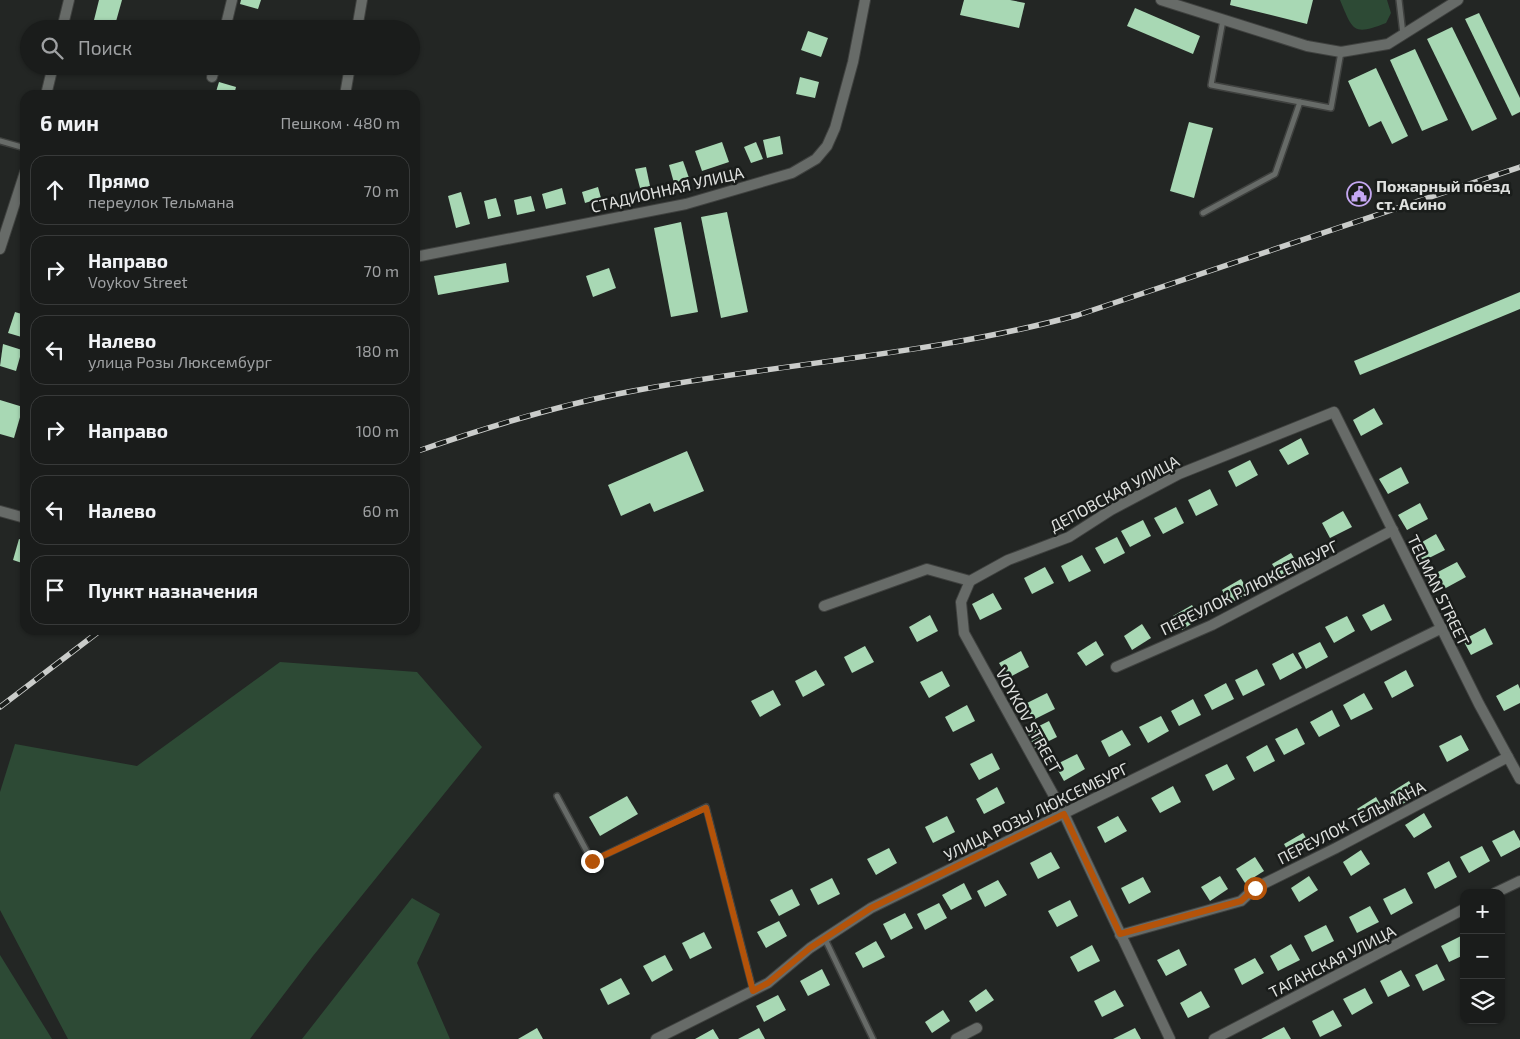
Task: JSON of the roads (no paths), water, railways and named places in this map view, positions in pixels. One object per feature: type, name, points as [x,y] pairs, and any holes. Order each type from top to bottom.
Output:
[{"type":"street","points":[[64,20],[69,0]]},
{"type":"street","points":[[227,20],[232,0]]},
{"type":"street","points":[[359,20],[362,0]]},
{"type":"street","name":"СТАДИОННАЯ УЛИЦА","points":[[420,256],[686,204],[792,172],[816,159],[827,146],[835,128],[853,62],[865,0]]},
{"type":"street","points":[[1160,0],[1307,46],[1341,52],[1368,49],[1388,44],[1458,0]]},
{"type":"street","points":[[47,90],[51,75]]},
{"type":"street","points":[[346,90],[348,75]]},
{"type":"street","points":[[0,249],[2,233],[20,185]]},
{"type":"street","name":"TELMAN STREET","points":[[1334,412],[1520,779]]},
{"type":"street","name":"ДЕПОВСКАЯ УЛИЦА","points":[[970,581],[1008,560],[1069,537],[1111,510],[1179,474],[1334,412]]},
{"type":"street","points":[[0,511],[20,517]]},
{"type":"street","name":"ПЕРЕУЛОК Р.ЛЮКСЕМБУРГ","points":[[1116,666],[1212,624],[1393,530]]},
{"type":"street","points":[[824,606],[927,569],[970,581]]},
{"type":"street","name":"VOYKOV STREET","points":[[970,581],[961,602],[964,634],[1064,814],[1170,1039]]},
{"type":"street","name":"УЛИЦА РОЗЫ ЛЮКСЕМБУРГ","points":[[656,1039],[768,983],[824,939],[871,908],[1442,628]]},
{"type":"street","name":"ПЕРЕУЛОК ТЕЛЬМАНА","points":[[1120,934],[1241,901],[1255,888],[1336,848],[1508,757]]},
{"type":"street","points":[[1503,889],[1520,881]]},
{"type":"street","name":"ТАГАНСКАЯ УЛИЦА","points":[[1214,1039],[1460,911]]},
{"type":"street","points":[[956,1039],[977,1028]]},
{"type":"lane","points":[[1398,0],[1403,34]]},
{"type":"lane","points":[[1223,20],[1211,85],[1330,108],[1341,52]]},
{"type":"lane","points":[[1203,212],[1275,174],[1300,102]]},
{"type":"lane","points":[[0,141],[20,147]]},
{"type":"lane","points":[[557,796],[592,861],[706,808],[753,991]]},
{"type":"lane","points":[[824,939],[873,1039]]},
{"type":"railway","points":[[420,450],[523,417],[633,391],[968,340],[1078,315],[1520,167]]},
{"type":"railway","points":[[0,707],[94,635]]},
{"type":"place","name":"Пожарный поезд ст. Асино","points":[[1359,194]]}]
